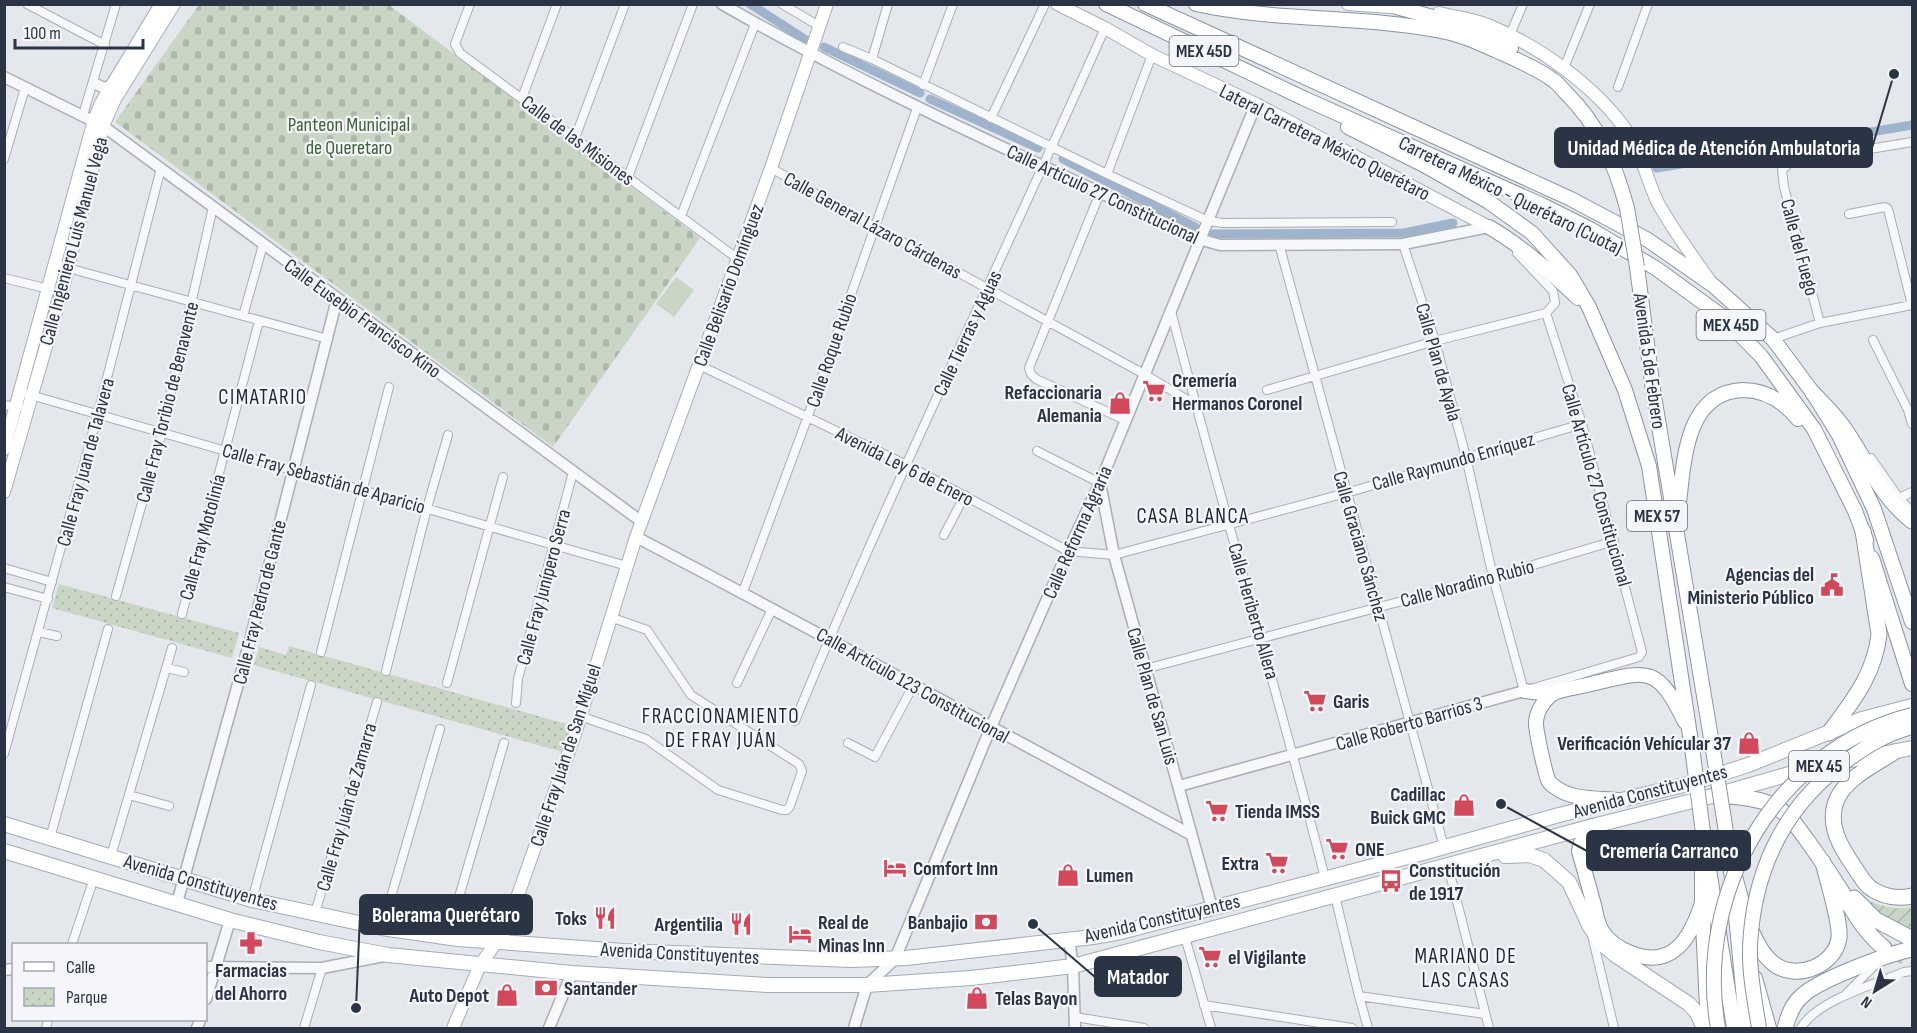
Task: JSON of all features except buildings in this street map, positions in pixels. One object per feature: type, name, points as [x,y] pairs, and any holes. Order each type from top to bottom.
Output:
[{"type":"highway","points":[[1813,393],[1843,426],[1877,484],[1912,522]]},
{"type":"highway","points":[[1829,733],[1864,683],[1877,651],[1879,634],[1863,531]]},
{"type":"highway","points":[[1894,753],[1846,786],[1834,805],[1833,820],[1836,835],[1844,852],[1866,884],[1886,896],[1901,898],[1912,896]]},
{"type":"highway","points":[[1716,795],[1756,800],[1782,810],[1792,819],[1823,861],[1875,921],[1912,939]]},
{"type":"highway","points":[[1732,866],[1749,925],[1759,947],[1773,963],[1786,969],[1800,971],[1820,965],[1838,944],[1839,928],[1823,861]]},
{"type":"highway","points":[[1823,861],[1864,928],[1883,953]]},
{"type":"highway","points":[[1785,1029],[1790,1012],[1800,997],[1815,986],[1883,953],[1912,949]]},
{"type":"main road","name":"Calle Ingeniero Luis Manuel Vega","points":[[4,492],[20,401],[94,120],[112,85],[161,4]]},
{"type":"main road","name":"Calle Ingeniero Luis Manuel Vega","points":[[4,449],[64,284],[94,120],[115,99],[174,4]]},
{"type":"main road","name":"Calle Belisario Domínguez","points":[[627,566],[771,168],[827,4]]},
{"type":"main road","name":"Lateral Carretera México Querétaro","points":[[1057,4],[1152,55],[1256,104],[1489,227]]},
{"type":"main road","name":"Carretera México - Querétaro (Cuota)","points":[[1106,4],[1303,99],[1592,230],[1657,269],[1724,318],[1761,356],[1814,429],[1863,531],[1912,684]]},
{"type":"main road","name":"Carretera México - Querétaro (Cuota)","points":[[1145,4],[1571,199],[1648,240],[1714,286],[1773,339],[1813,393],[1839,435],[1874,509],[1912,622]]},
{"type":"main road","name":"Avenida 5 de Febrero","points":[[1196,4],[1241,13],[1386,24],[1443,31],[1515,58],[1554,80],[1581,108],[1600,134],[1614,165],[1627,208],[1653,390],[1732,866],[1747,1029]]},
{"type":"main road","points":[[1348,4],[1396,7],[1438,13],[1476,22],[1510,35],[1564,68],[1607,106],[1629,134],[1659,204],[1714,286]]},
{"type":"main road","points":[[1396,7],[1483,33],[1516,50],[1554,80]]},
{"type":"main road","name":"Avenida 5 de Febrero","points":[[1303,99],[1345,126],[1425,165],[1489,202],[1532,233],[1570,275],[1589,307],[1625,390],[1649,466],[1734,1029]]},
{"type":"main road","points":[[1489,227],[1525,251],[1589,307]]},
{"type":"main road","points":[[1676,525],[1689,437],[1699,414],[1712,399],[1734,391],[1753,390],[1773,396],[1790,409],[1813,440],[1838,486],[1855,511]]},
{"type":"main road","name":"Calle Fray Juán de San Miguel","points":[[453,1029],[480,965],[506,929],[558,783],[627,566]]},
{"type":"main road","points":[[1524,691],[1551,694],[1631,674],[1649,675],[1662,683],[1673,698],[1691,733]]},
{"type":"main road","points":[[1551,694],[1539,708],[1536,723],[1547,779],[1555,787],[1568,794],[1618,800]]},
{"type":"main road","name":"Avenida Constituyentes","points":[[4,824],[252,900],[382,928],[447,938],[635,952],[851,960],[895,959],[1121,932],[1618,800],[1692,783],[1748,765],[1862,719],[1912,706]]},
{"type":"main road","name":"MEX 45","points":[[1718,1029],[1715,948],[1727,893],[1740,859],[1753,835],[1784,794],[1824,757],[1845,742],[1870,729],[1890,720],[1912,715]]},
{"type":"main road","name":"MEX 45","points":[[1759,1029],[1750,949],[1753,912],[1759,884],[1770,852],[1808,794],[1831,773],[1877,740],[1912,726]]},
{"type":"main road","name":"Avenida Constituyentes","points":[[4,851],[230,920],[388,956],[572,973],[767,986],[867,985],[971,978],[1073,966],[1810,768],[1912,748]]},
{"type":"main road","points":[[1593,826],[1581,843],[1579,851],[1599,926],[1613,944],[1626,952],[1647,958],[1656,958],[1670,953],[1688,937],[1702,903]]},
{"type":"main road","points":[[1703,831],[1702,903],[1706,1029]]},
{"type":"main road","points":[[1485,856],[1529,855],[1544,860],[1569,882],[1590,927],[1602,944],[1689,1004],[1706,1029]]},
{"type":"main road","points":[[1736,925],[1761,995],[1768,1029]]},
{"type":"street","points":[[27,4],[105,45]]},
{"type":"street","points":[[94,120],[94,82],[116,4]]},
{"type":"street","name":"Calle de las Misiones","points":[[471,4],[455,44],[456,48],[738,259]]},
{"type":"street","points":[[522,98],[557,4]]},
{"type":"street","points":[[575,138],[625,4]]},
{"type":"street","points":[[628,177],[693,4]]},
{"type":"street","points":[[722,4],[809,54]]},
{"type":"street","points":[[782,4],[819,26]]},
{"type":"street","points":[[872,59],[888,4]]},
{"type":"street","points":[[923,85],[953,4]]},
{"type":"street","points":[[991,118],[1045,4]]},
{"type":"street","points":[[1510,35],[1523,4]]},
{"type":"street","points":[[1564,68],[1590,4]]},
{"type":"street","points":[[1618,87],[1648,4]]},
{"type":"street","points":[[681,216],[755,24]]},
{"type":"street","name":"Calle Tierras y Aguas","points":[[795,720],[905,464],[988,289],[1105,28]]},
{"type":"street","name":"Calle Artículo 27 Constitucional","points":[[843,47],[1208,221],[1223,223],[1392,222]]},
{"type":"street","name":"Calle Artículo 27 Constitucional","points":[[809,54],[917,108],[1199,239],[1220,244],[1402,244],[1489,227]]},
{"type":"street","points":[[1107,174],[1152,55]]},
{"type":"street","name":"Calle Eusebio Francisco Kino","points":[[4,77],[94,120],[642,522]]},
{"type":"street","points":[[94,82],[104,88],[112,85]]},
{"type":"street","points":[[4,159],[25,88]]},
{"type":"street","name":"Calle Reforma Agraria","points":[[895,959],[991,727],[1100,483],[1256,104]]},
{"type":"street","name":"Calle Roque Rubio","points":[[743,592],[917,108]]},
{"type":"street","name":"Calle del Fuego","points":[[1820,324],[1784,187],[1782,170],[1791,162],[1912,142]]},
{"type":"street","name":"Calle Fray Juan de Talavera","points":[[4,754],[98,413],[160,168]]},
{"type":"street","name":"Calle General Lázaro Cárdenas","points":[[771,168],[1048,320],[1196,405]]},
{"type":"street","points":[[1100,193],[1029,368],[1036,379],[1125,420]]},
{"type":"street","name":"Calle Fray Toribio de Benavente","points":[[116,596],[162,432],[213,207]]},
{"type":"street","points":[[1773,339],[1820,324],[1912,306],[1888,209],[1885,207],[1850,214]]},
{"type":"street","name":"Lateral Carretera México Querétaro","points":[[1489,227],[1553,291],[1555,303],[1546,313]]},
{"type":"street","name":"Calle Graciano Sánchez","points":[[1279,244],[1444,847]]},
{"type":"street","name":"Calle Plan de Ayala","points":[[1402,244],[1435,341],[1466,457],[1493,577],[1524,691]]},
{"type":"street","points":[[243,316],[263,245]]},
{"type":"street","points":[[55,263],[328,339]]},
{"type":"street","points":[[4,278],[50,285],[64,284]]},
{"type":"street","name":"Calle Fray Pedro de Gante","points":[[177,903],[248,648],[337,299]]},
{"type":"street","name":"Calle Heriberto Allera","points":[[1171,311],[1262,639],[1325,878]]},
{"type":"street","points":[[1267,390],[1435,341],[1546,313]]},
{"type":"street","name":"Calle Artículo 27 Constitucional","points":[[1546,313],[1582,424],[1614,541],[1642,652],[1640,657]]},
{"type":"street","name":"Calle Fray Motolinía","points":[[182,614],[259,321]]},
{"type":"street","points":[[1873,340],[1910,412],[1912,424]]},
{"type":"street","name":"Avenida Ley 6 de Enero","points":[[699,365],[905,464],[1068,551],[1114,555]]},
{"type":"street","points":[[321,652],[389,387]]},
{"type":"street","name":"Calle Fray Sebastián de Aparicio","points":[[20,401],[98,413],[627,566]]},
{"type":"street","name":"Calle Raymundo Enríquez","points":[[1114,555],[1346,493],[1582,424]]},
{"type":"street","points":[[1843,426],[1863,447],[1899,498],[1912,512]]},
{"type":"street","points":[[386,671],[448,435]]},
{"type":"street","points":[[1037,451],[1100,483]]},
{"type":"street","name":"Calle Fray Junípero Serra","points":[[516,703],[518,679],[573,472]]},
{"type":"street","points":[[447,683],[502,477]]},
{"type":"street","name":"Calle Plan de San Luis","points":[[1100,483],[1114,555],[1212,908]]},
{"type":"street","points":[[1899,498],[1912,492]]},
{"type":"street","points":[[945,535],[965,495]]},
{"type":"street","name":"Calle Artículo 123 Constitucional","points":[[636,537],[829,638],[913,686],[1190,834]]},
{"type":"street","name":"Calle Noradino Rubio","points":[[1145,669],[1493,577],[1614,541]]},
{"type":"street","points":[[4,568],[52,582]]},
{"type":"street","points":[[4,587],[48,600]]},
{"type":"street","points":[[737,683],[772,609]]},
{"type":"street","points":[[580,716],[646,739],[718,790],[782,810],[787,810],[790,806],[802,771],[799,764],[692,695],[646,630],[610,617]]},
{"type":"street","points":[[50,838],[108,629]]},
{"type":"street","points":[[38,633],[57,636]]},
{"type":"street","points":[[103,647],[113,650]]},
{"type":"street","points":[[111,856],[172,648]]},
{"type":"street","name":"Calle Roberto Barrios 3","points":[[1179,786],[1640,657]]},
{"type":"street","points":[[167,668],[184,672]]},
{"type":"street","points":[[252,900],[311,685]]},
{"type":"street","points":[[848,743],[875,757],[913,686]]},
{"type":"street","name":"Calle Fray Juán de Zamarra","points":[[315,913],[377,702]]},
{"type":"street","points":[[382,928],[440,729]]},
{"type":"street","points":[[447,938],[504,743]]},
{"type":"street","points":[[129,795],[169,806]]},
{"type":"street","points":[[1448,866],[1489,1029]]},
{"type":"street","points":[[73,943],[94,878]]},
{"type":"street","points":[[1335,896],[1368,1029]]},
{"type":"street","points":[[207,991],[210,966],[230,920]]},
{"type":"street","points":[[1590,927],[1614,1029]]},
{"type":"street","points":[[1185,937],[1211,1029]]},
{"type":"street","points":[[1069,939],[1073,966],[1075,1029]]},
{"type":"street","points":[[1844,997],[1883,953]]},
{"type":"street","points":[[210,966],[322,968],[388,956]]},
{"type":"street","points":[[854,1029],[867,985],[895,959]]},
{"type":"street","points":[[304,1029],[322,968]]},
{"type":"street","points":[[1801,1029],[1812,1014],[1844,997],[1904,972],[1912,971]]},
{"type":"street","points":[[549,1029],[572,973]]},
{"type":"street","points":[[1359,996],[1485,1014]]},
{"type":"street","points":[[1204,1005],[1352,1029]]},
{"type":"street","points":[[1075,1017],[1144,1029]]},
{"type":"green space","name":"Panteon Municipal de Queretaro","points":[[199,5],[389,5],[700,238],[553,447],[115,122]]},
{"type":"green space","points":[[676,277],[694,290],[674,317],[656,304]]},
{"type":"green space","points":[[59,584],[239,633],[232,658],[52,608]]},
{"type":"green space","points":[[289,646],[570,725],[563,752],[254,665],[259,647],[286,655]]},
{"type":"green space","points":[[1867,900],[1889,907],[1912,907],[1912,933],[1878,915]]},
{"type":"waterway","points":[[750,4],[806,40]]},
{"type":"waterway","points":[[824,47],[920,93]]},
{"type":"waterway","points":[[930,99],[1038,148]]},
{"type":"waterway","points":[[1657,168],[1912,125]]},
{"type":"waterway","points":[[1063,159],[1195,227]]},
{"type":"waterway","points":[[1213,234],[1404,233],[1453,223]]},
{"type":"tunnel","points":[[1890,951],[1912,959]]},
{"type":"place","name":"Unidad Médica de Atención Ambulatoria","points":[[1894,74]]},
{"type":"place","name":"Cremería Hermanos Coronel","points":[[1154,391]]},
{"type":"place","name":"Refaccionaria Alemania","points":[[1120,403]]},
{"type":"place","name":"Agencias del Ministerio Público","points":[[1832,585]]},
{"type":"place","name":"Garis","points":[[1315,701]]},
{"type":"place","name":"Verificación Vehícular 37","points":[[1749,743]]},
{"type":"place","name":"Cremería Carranco","points":[[1501,804]]},
{"type":"place","name":"Cadillac Buick GMC","points":[[1464,805]]},
{"type":"place","name":"Tienda IMSS","points":[[1217,811]]},
{"type":"place","name":"ONE","points":[[1337,849]]},
{"type":"place","name":"Extra","points":[[1277,863]]},
{"type":"place","name":"Comfort Inn","points":[[895,868]]},
{"type":"place","name":"Lumen","points":[[1068,875]]},
{"type":"place","name":"Constitución de 1917","points":[[1391,881]]},
{"type":"place","name":"Toks","points":[[605,918]]},
{"type":"place","name":"Banbajio","points":[[986,922]]},
{"type":"place","name":"Argentilia","points":[[741,924]]},
{"type":"place","name":"Matador","points":[[1033,924]]},
{"type":"place","name":"Real de Minas Inn","points":[[800,934]]},
{"type":"place","name":"Farmacias del Ahorro","points":[[251,943]]},
{"type":"place","name":"el Vigilante","points":[[1210,957]]},
{"type":"place","name":"Santander","points":[[546,988]]},
{"type":"place","name":"Auto Depot","points":[[507,995]]},
{"type":"place","name":"Telas Bayon","points":[[977,998]]},
{"type":"place","name":"Bolerama Querétaro","points":[[356,1008]]},
{"type":"district","name":"CIMATARIO","points":[[263,397]]},
{"type":"district","name":"CASA BLANCA","points":[[1193,516]]},
{"type":"district","name":"FRACCIONAMIENTO DE FRAY JUÁN","points":[[721,728]]},
{"type":"district","name":"MARIANO DE LAS CASAS","points":[[1466,968]]}]
